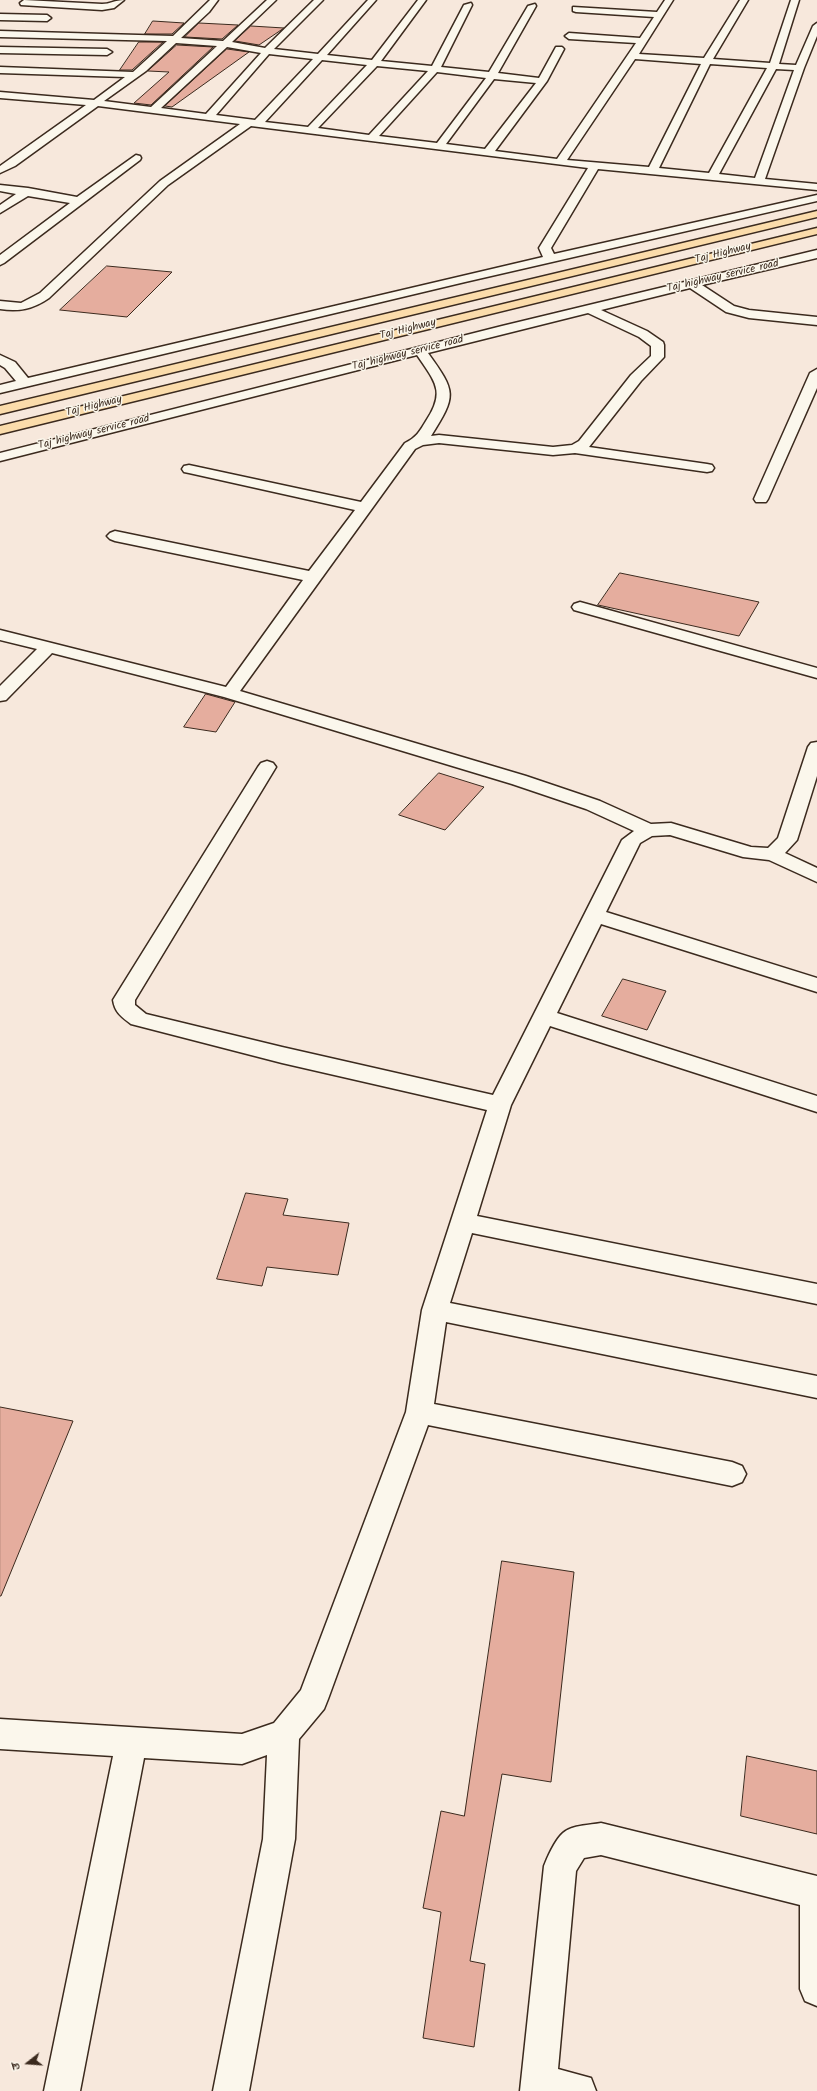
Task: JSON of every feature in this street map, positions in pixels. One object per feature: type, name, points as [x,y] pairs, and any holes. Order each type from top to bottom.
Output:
[{"type":"main road","points":[[0,410],[817,214]]},
{"type":"main road","name":"Taj Highway","points":[[0,430],[817,231]]},
{"type":"street","points":[[24,3],[62,3],[106,7],[120,0]]},
{"type":"street","points":[[0,170],[12,164],[134,75],[162,52],[206,10],[214,0]]},
{"type":"street","points":[[153,111],[272,0]]},
{"type":"street","points":[[208,118],[267,51],[319,0]]},
{"type":"street","points":[[311,130],[376,62],[422,0]]},
{"type":"street","points":[[560,162],[633,56],[668,0]]},
{"type":"street","points":[[653,170],[707,61],[744,0]]},
{"type":"street","points":[[713,176],[773,66],[795,0]]},
{"type":"street","points":[[0,305],[12,308],[36,303],[52,291],[164,183],[253,124],[321,56],[372,1]]},
{"type":"street","points":[[372,138],[436,68],[468,5]]},
{"type":"street","points":[[438,147],[493,74],[532,6]]},
{"type":"street","points":[[576,9],[659,15]]},
{"type":"street","points":[[0,16],[54,18]]},
{"type":"street","points":[[759,181],[799,68],[817,26]]},
{"type":"street","points":[[0,34],[175,39],[225,44],[267,51],[493,74],[542,81]]},
{"type":"street","points":[[568,36],[642,42]]},
{"type":"street","points":[[488,153],[542,81],[559,49]]},
{"type":"street","points":[[0,50],[115,52]]},
{"type":"street","points":[[145,52],[162,52]]},
{"type":"street","points":[[633,56],[799,68]]},
{"type":"street","points":[[0,70],[134,75]]},
{"type":"street","points":[[0,95],[95,103],[560,162],[817,186]]},
{"type":"street","points":[[0,261],[136,158]]},
{"type":"street","points":[[550,259],[545,248],[595,165]]},
{"type":"street","points":[[0,188],[28,191],[79,201]]},
{"type":"street","points":[[0,210],[28,191]]},
{"type":"street","points":[[0,389],[550,259],[817,198]]},
{"type":"street","name":"Taj highway service road","points":[[0,457],[589,309],[817,254]]},
{"type":"street","points":[[692,284],[730,309],[749,314],[817,321]]},
{"type":"street","points":[[575,449],[584,444],[636,378],[657,357],[658,345],[643,334],[589,309]]},
{"type":"street","points":[[420,351],[440,379],[446,394],[444,405],[420,441]]},
{"type":"street","points":[[0,359],[10,365],[25,383]]},
{"type":"street","points":[[761,499],[817,372]]},
{"type":"street","points":[[230,693],[364,507],[410,446],[420,441],[430,439],[457,439],[553,451],[575,449],[707,468]]},
{"type":"street","points":[[188,469],[364,507]]},
{"type":"street","points":[[116,536],[313,577]]},
{"type":"street","points":[[580,607],[817,673]]},
{"type":"street","points":[[0,635],[230,693],[519,780],[593,805],[648,830],[671,829],[750,853],[773,854],[817,876]]},
{"type":"street","points":[[0,696],[48,648]]},
{"type":"street","points":[[773,854],[787,840],[817,747]]},
{"type":"street","points":[[267,767],[124,1000],[126,1008],[139,1019],[282,1055],[500,1105]]},
{"type":"street","points":[[0,1734],[242,1749],[284,1734],[313,1699],[419,1412],[434,1310],[500,1105],[632,840],[648,830]]},
{"type":"street","points":[[595,915],[817,985]]},
{"type":"street","points":[[544,1016],[817,1104]]},
{"type":"street","points":[[463,1222],[817,1294]]},
{"type":"street","points":[[434,1310],[817,1387]]},
{"type":"street","points":[[419,1412],[732,1474]]},
{"type":"street","points":[[231,2091],[279,1839],[284,1734]]},
{"type":"street","points":[[62,2091],[131,1742]]},
{"type":"street","points":[[578,2091],[538,2086],[560,1866],[575,1844],[601,1839],[816,1893],[817,1989]]},
{"type":"building","points":[[153,21],[184,23],[172,34],[145,34]]},
{"type":"building","points":[[199,23],[238,25],[222,39],[185,37]]},
{"type":"building","points":[[251,26],[284,28],[259,45],[235,41]]},
{"type":"building","points":[[139,42],[163,42],[132,70],[120,70]]},
{"type":"building","points":[[177,45],[213,47],[151,105],[134,103],[169,72],[148,71]]},
{"type":"building","points":[[227,49],[249,52],[172,107],[165,106]]},
{"type":"building","points":[[107,266],[172,272],[127,317],[60,310]]},
{"type":"building","points":[[620,573],[759,602],[739,636],[598,605]]},
{"type":"building","points":[[206,694],[235,702],[216,732],[184,727]]},
{"type":"building","points":[[439,773],[484,787],[445,830],[399,815]]},
{"type":"building","points":[[623,979],[666,991],[647,1030],[602,1016]]},
{"type":"building","points":[[246,1193],[288,1199],[283,1215],[349,1223],[338,1275],[267,1267],[262,1286],[217,1279]]},
{"type":"building","points":[[0,1407],[73,1421],[1,1596],[0,1596]]},
{"type":"building","points":[[502,1561],[574,1572],[551,1782],[502,1774],[470,1961],[485,1964],[474,2047],[423,2038],[441,1912],[423,1908],[441,1811],[464,1816]]},
{"type":"building","points":[[747,1756],[817,1771],[817,1834],[741,1816]]}]
